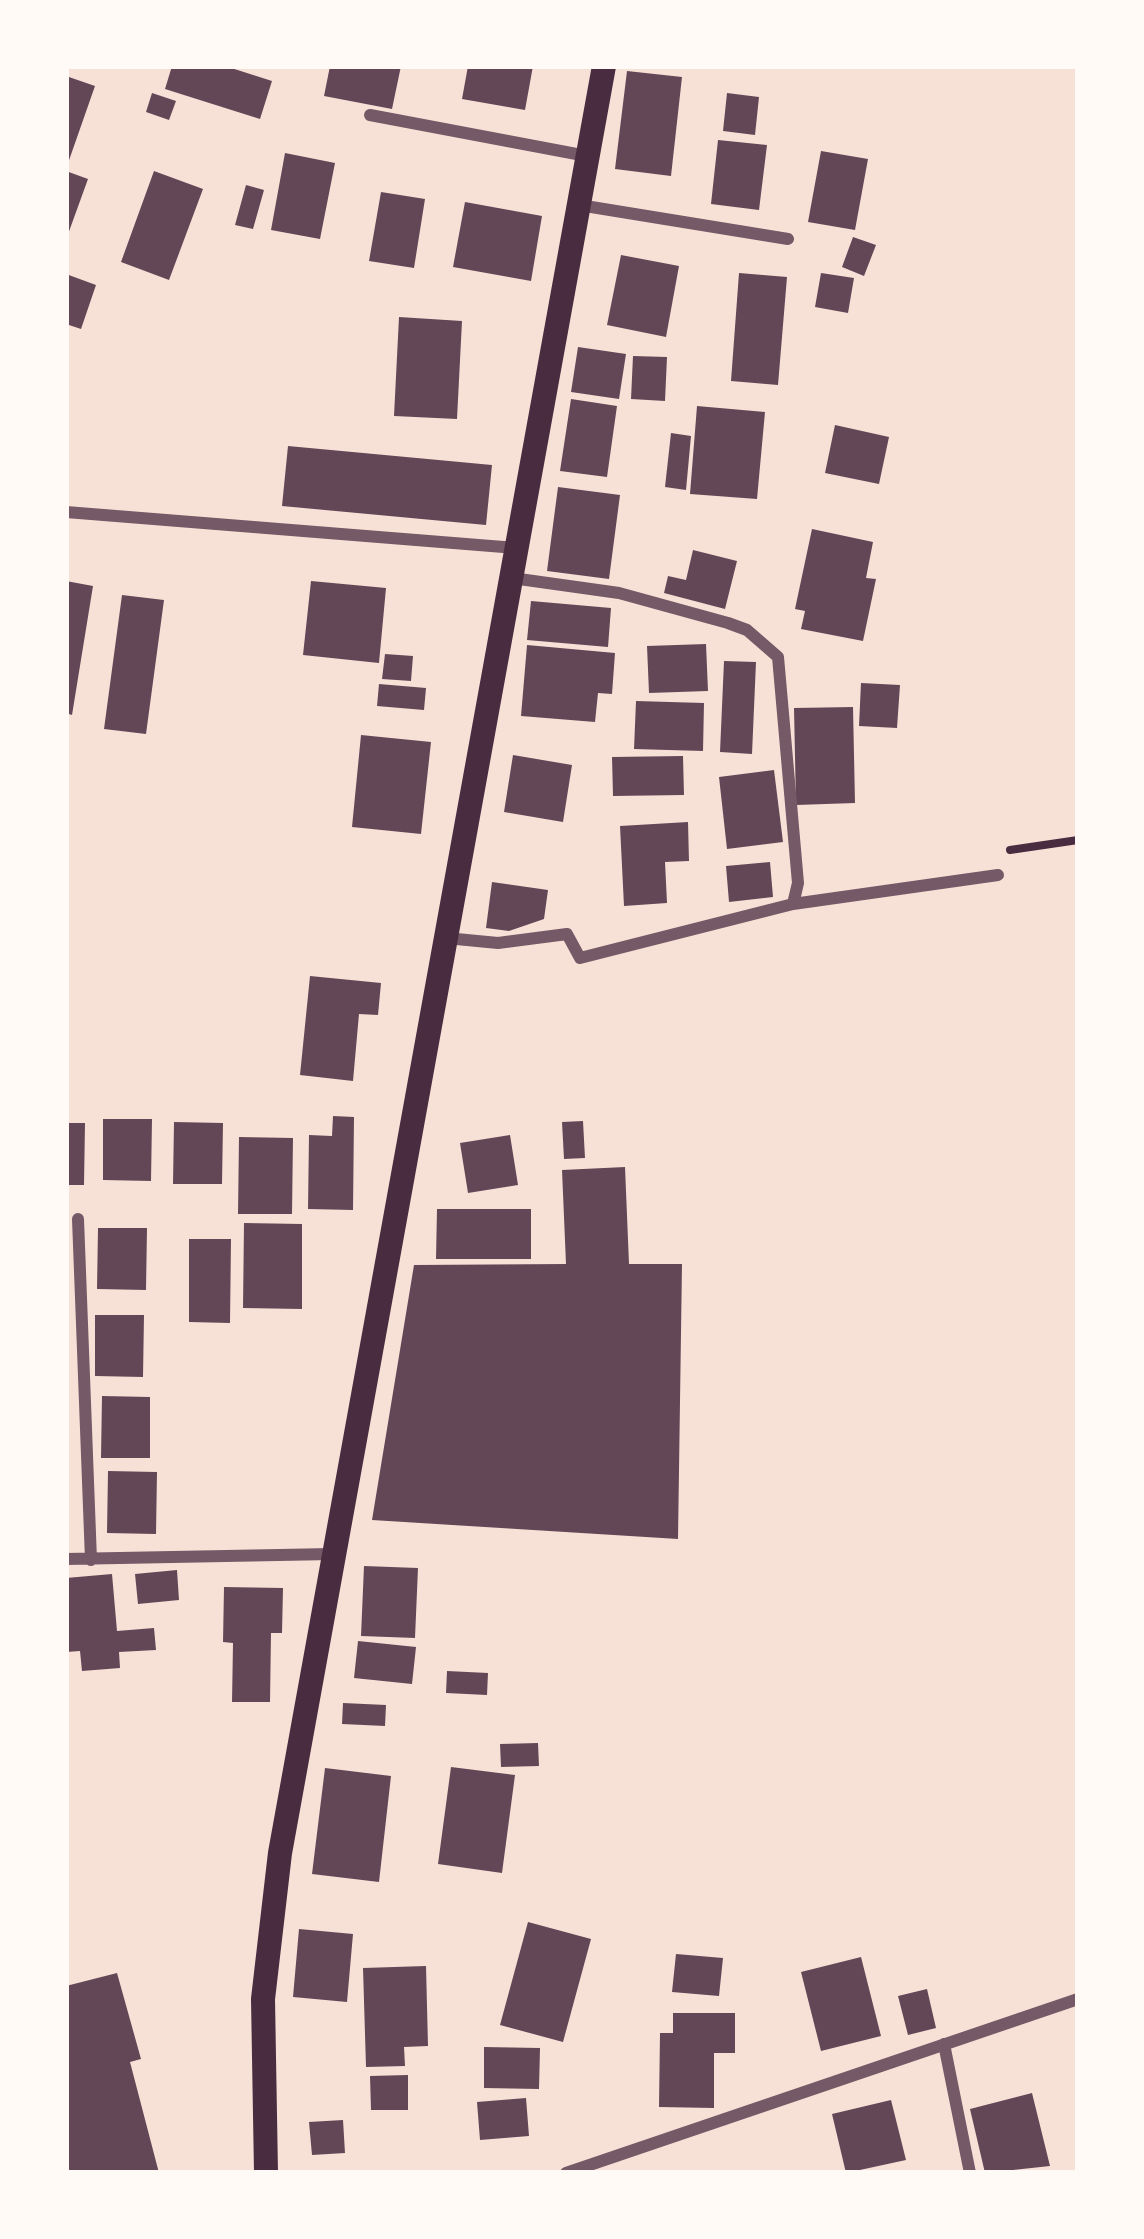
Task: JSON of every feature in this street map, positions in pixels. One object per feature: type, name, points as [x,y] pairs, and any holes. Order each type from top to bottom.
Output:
[{"type":"main road","points":[[266,2173],[262,1999],[280,1852],[604,66]]},
{"type":"street","points":[[370,115],[588,156]]},
{"type":"street","points":[[579,205],[788,239]]},
{"type":"street","points":[[66,512],[517,548]]},
{"type":"street","points":[[512,578],[619,593],[728,623],[747,631],[778,657],[798,883],[793,904]]},
{"type":"street","points":[[445,938],[498,944],[567,934],[580,958],[793,904],[998,875]]},
{"type":"street","points":[[78,1219],[91,1560]]},
{"type":"street","points":[[66,1559],[332,1554]]},
{"type":"street","points":[[566,2173],[1078,1999]]},
{"type":"street","points":[[944,2044],[970,2173]]},
{"type":"path","points":[[998,875],[1000,855],[1022,845],[1078,840]]},
{"type":"building","points":[[172,66],[225,66],[272,81],[260,119],[165,89]]},
{"type":"building","points":[[330,66],[401,66],[392,109],[324,96]]},
{"type":"building","points":[[468,66],[533,66],[525,110],[462,99]]},
{"type":"building","points":[[627,71],[682,77],[671,176],[615,169]]},
{"type":"building","points":[[66,76],[95,86],[67,166],[66,166]]},
{"type":"building","points":[[152,93],[176,101],[169,120],[146,112]]},
{"type":"building","points":[[727,93],[759,97],[755,135],[723,131]]},
{"type":"building","points":[[718,140],[767,145],[759,210],[711,204]]},
{"type":"building","points":[[821,151],[868,159],[855,230],[808,222]]},
{"type":"building","points":[[285,153],[335,163],[320,239],[271,230]]},
{"type":"building","points":[[66,171],[88,179],[67,237],[66,237]]},
{"type":"building","points":[[154,171],[203,189],[169,280],[121,262]]},
{"type":"building","points":[[246,185],[264,190],[253,229],[235,225]]},
{"type":"building","points":[[381,192],[425,199],[414,268],[369,261]]},
{"type":"building","points":[[465,202],[542,216],[531,281],[453,267]]},
{"type":"building","points":[[853,237],[876,245],[864,276],[842,267]]},
{"type":"building","points":[[621,255],[679,266],[666,337],[607,325]]},
{"type":"building","points":[[739,273],[787,277],[778,385],[731,381]]},
{"type":"building","points":[[821,273],[854,278],[848,313],[815,307]]},
{"type":"building","points":[[66,274],[96,285],[81,329],[66,324]]},
{"type":"building","points":[[399,317],[462,321],[457,419],[394,416]]},
{"type":"building","points":[[578,347],[626,354],[619,399],[571,392]]},
{"type":"building","points":[[633,356],[667,357],[665,401],[631,399]]},
{"type":"building","points":[[571,399],[617,406],[607,477],[560,471]]},
{"type":"building","points":[[697,406],[765,412],[757,499],[690,494]]},
{"type":"building","points":[[835,425],[889,437],[879,484],[825,473]]},
{"type":"building","points":[[671,433],[691,436],[686,490],[665,487]]},
{"type":"building","points":[[288,446],[492,465],[486,525],[282,506]]},
{"type":"building","points":[[558,487],[620,495],[609,579],[547,571]]},
{"type":"building","points":[[812,529],[873,542],[866,578],[876,579],[863,641],[801,629],[805,611],[795,609]]},
{"type":"building","points":[[693,550],[737,561],[725,609],[664,593],[668,576],[686,580]]},
{"type":"building","points":[[66,581],[93,586],[72,715],[66,713]]},
{"type":"building","points":[[311,581],[386,588],[379,663],[303,655]]},
{"type":"building","points":[[122,595],[164,600],[146,734],[104,729]]},
{"type":"building","points":[[531,601],[611,608],[608,647],[527,640]]},
{"type":"building","points":[[706,644],[708,691],[649,693],[647,646]]},
{"type":"building","points":[[527,645],[615,653],[612,694],[598,693],[595,722],[521,716]]},
{"type":"building","points":[[385,654],[413,656],[411,681],[382,679]]},
{"type":"building","points":[[724,661],[756,662],[752,754],[720,752]]},
{"type":"building","points":[[861,683],[900,685],[897,728],[859,726]]},
{"type":"building","points":[[379,684],[426,688],[424,710],[377,706]]},
{"type":"building","points":[[636,701],[704,703],[703,751],[634,749]]},
{"type":"building","points":[[853,707],[855,803],[796,805],[794,708]]},
{"type":"building","points":[[361,735],[431,742],[421,834],[352,827]]},
{"type":"building","points":[[513,755],[572,765],[563,822],[504,812]]},
{"type":"building","points":[[683,756],[684,795],[613,796],[612,757]]},
{"type":"building","points":[[774,770],[783,842],[727,849],[719,777]]},
{"type":"building","points":[[688,822],[689,861],[665,862],[667,903],[624,906],[620,826]]},
{"type":"building","points":[[770,862],[773,897],[729,902],[726,866]]},
{"type":"building","points":[[492,882],[548,890],[544,919],[509,931],[486,928]]},
{"type":"building","points":[[310,976],[381,983],[378,1015],[359,1014],[353,1081],[300,1075]]},
{"type":"building","points":[[333,1116],[354,1117],[353,1210],[308,1209],[309,1135],[332,1136]]},
{"type":"building","points":[[103,1119],[152,1119],[151,1181],[103,1180]]},
{"type":"building","points":[[583,1121],[585,1158],[564,1159],[562,1122]]},
{"type":"building","points":[[174,1122],[223,1123],[222,1184],[173,1184]]},
{"type":"building","points":[[66,1123],[85,1123],[84,1185],[66,1185]]},
{"type":"building","points":[[510,1135],[518,1185],[468,1193],[460,1143]]},
{"type":"building","points":[[239,1137],[293,1138],[292,1214],[238,1214]]},
{"type":"building","points":[[625,1167],[629,1264],[682,1264],[678,1539],[372,1520],[414,1265],[566,1264],[562,1170]]},
{"type":"building","points":[[437,1209],[531,1209],[531,1259],[436,1259]]},
{"type":"building","points":[[244,1223],[302,1224],[302,1309],[243,1308]]},
{"type":"building","points":[[98,1228],[147,1228],[146,1290],[97,1289]]},
{"type":"building","points":[[189,1239],[231,1239],[230,1323],[189,1322]]},
{"type":"building","points":[[95,1315],[144,1315],[143,1377],[95,1376]]},
{"type":"building","points":[[102,1396],[150,1397],[150,1458],[101,1458]]},
{"type":"building","points":[[108,1471],[157,1472],[156,1534],[107,1533]]},
{"type":"building","points":[[364,1566],[418,1568],[415,1638],[361,1636]]},
{"type":"building","points":[[177,1570],[179,1600],[138,1604],[135,1574]]},
{"type":"building","points":[[112,1574],[117,1631],[154,1628],[156,1650],[119,1652],[120,1668],[82,1671],[80,1651],[66,1652],[66,1578]]},
{"type":"building","points":[[224,1587],[283,1588],[282,1633],[271,1633],[270,1702],[232,1702],[233,1643],[223,1642]]},
{"type":"building","points":[[358,1641],[416,1647],[412,1684],[354,1678]]},
{"type":"building","points":[[447,1671],[488,1673],[487,1695],[446,1693]]},
{"type":"building","points":[[343,1703],[386,1705],[385,1726],[342,1724]]},
{"type":"building","points":[[538,1743],[539,1766],[501,1767],[500,1744]]},
{"type":"building","points":[[451,1767],[515,1775],[502,1873],[438,1864]]},
{"type":"building","points":[[325,1768],[391,1776],[379,1882],[312,1874]]},
{"type":"building","points":[[528,1922],[591,1939],[563,2042],[500,2025]]},
{"type":"building","points":[[299,1929],[353,1934],[347,2002],[293,1997]]},
{"type":"building","points":[[676,1954],[723,1958],[719,1996],[672,1992]]},
{"type":"building","points":[[861,1957],[881,2036],[821,2051],[801,1972]]},
{"type":"building","points":[[426,1966],[428,2046],[404,2047],[405,2066],[366,2067],[363,1968]]},
{"type":"building","points":[[117,1973],[141,2059],[130,2062],[159,2173],[66,2173],[66,1986]]},
{"type":"building","points":[[927,1989],[936,2028],[908,2035],[898,1996]]},
{"type":"building","points":[[673,2013],[735,2013],[735,2053],[714,2053],[714,2108],[659,2107],[660,2033],[673,2033]]},
{"type":"building","points":[[484,2047],[540,2048],[539,2089],[484,2088]]},
{"type":"building","points":[[408,2075],[408,2110],[371,2110],[370,2076]]},
{"type":"building","points":[[1032,2093],[1050,2166],[985,2173],[970,2109]]},
{"type":"building","points":[[526,2098],[529,2136],[480,2140],[477,2102]]},
{"type":"building","points":[[891,2100],[906,2160],[846,2173],[832,2114]]},
{"type":"building","points":[[343,2120],[345,2153],[312,2155],[309,2122]]}]
